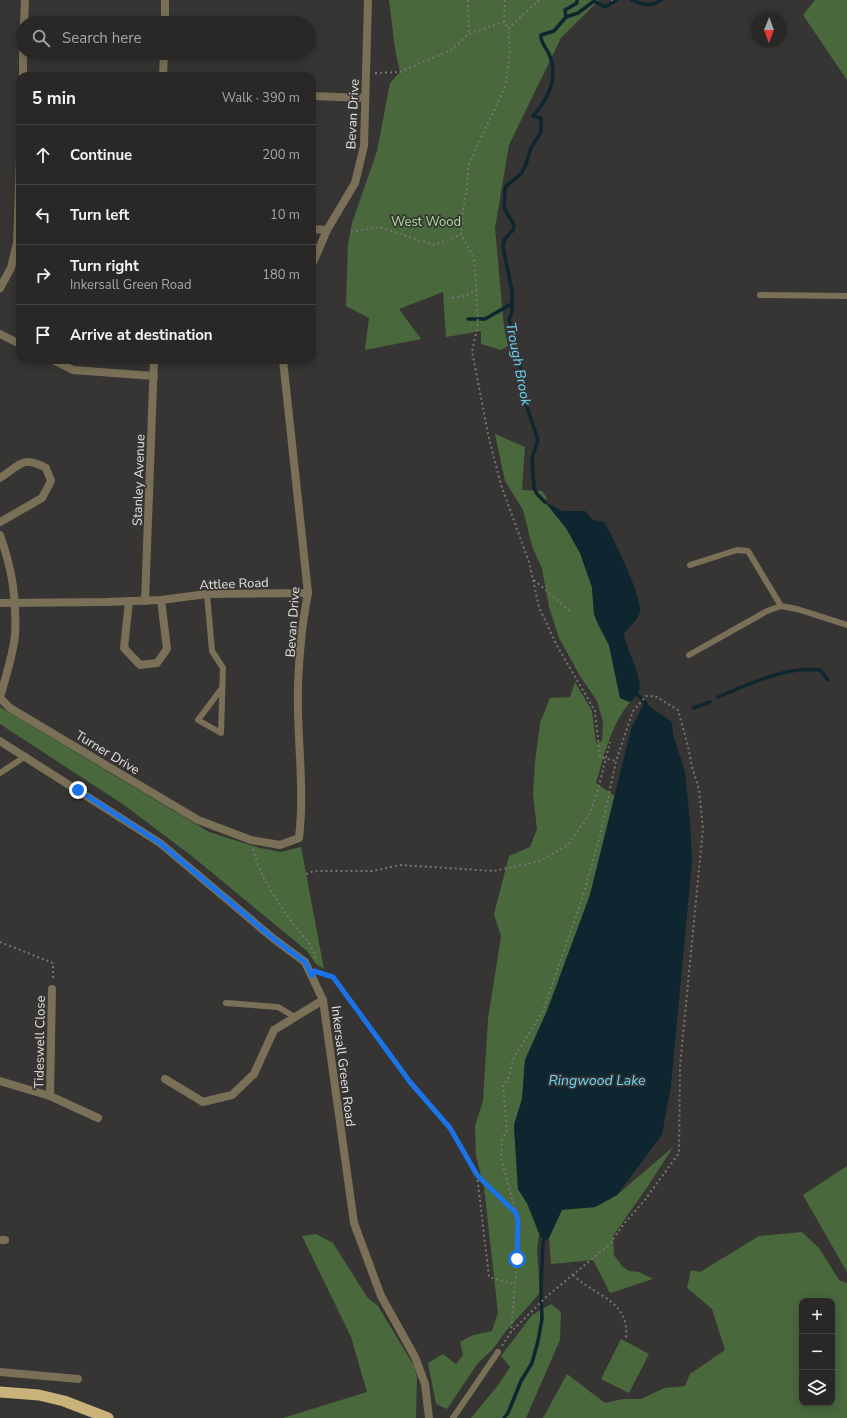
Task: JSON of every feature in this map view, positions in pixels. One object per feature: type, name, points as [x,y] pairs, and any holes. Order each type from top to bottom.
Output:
[{"type":"highway","points":[[0,1392],[39,1394],[64,1401],[108,1418]]},
{"type":"street","points":[[24,16],[25,0]]},
{"type":"street","points":[[164,16],[165,0]]},
{"type":"street","name":"Bevan Drive","points":[[316,256],[327,230],[355,183],[364,146],[368,0]]},
{"type":"street","points":[[23,60],[23,72]]},
{"type":"street","points":[[163,72],[164,60]]},
{"type":"street","points":[[316,96],[365,98]]},
{"type":"street","points":[[316,229],[327,230]]},
{"type":"street","points":[[0,288],[11,268],[16,247]]},
{"type":"street","points":[[0,334],[16,342]]},
{"type":"street","points":[[61,364],[73,370],[154,376]]},
{"type":"street","name":"Stanley Avenue","points":[[145,601],[154,364]]},
{"type":"street","name":"Bevan Drive","points":[[283,364],[308,593],[304,616],[298,709],[302,812],[299,838]]},
{"type":"street","points":[[0,478],[25,461],[34,461],[46,468],[51,481],[42,498],[0,522]]},
{"type":"street","points":[[0,535],[10,564],[16,602]]},
{"type":"street","name":"Attlee Road","points":[[0,603],[145,601],[207,594],[308,593]]},
{"type":"street","points":[[129,601],[124,648],[140,665],[157,663],[167,649],[161,600]]},
{"type":"street","name":"Turner Drive","points":[[16,602],[15,636],[0,698],[10,708],[198,820],[251,840],[280,845],[299,838]]},
{"type":"street","name":"Inkersall Green Road","points":[[0,741],[26,756],[160,843],[274,939],[305,962],[313,973],[323,1000],[354,1223],[381,1296],[415,1357],[425,1384],[429,1418]]},
{"type":"street","name":"Tideswell Close","points":[[50,1096],[52,989]]},
{"type":"street","points":[[165,1079],[203,1102],[232,1095],[254,1074],[274,1030],[323,1000]]},
{"type":"street","points":[[0,1081],[50,1096],[98,1118]]},
{"type":"street","points":[[0,1372],[78,1380]]},
{"type":"lane","points":[[760,295],[847,296]]},
{"type":"lane","points":[[690,564],[737,550],[748,551],[781,606]]},
{"type":"lane","points":[[207,594],[212,651],[223,668],[221,733],[198,720],[222,688]]},
{"type":"lane","points":[[689,656],[767,611],[781,606],[797,609],[847,625]]},
{"type":"lane","points":[[0,773],[26,756]]},
{"type":"lane","points":[[226,1004],[278,1007],[295,1017]]},
{"type":"lane","points":[[453,1418],[498,1352]]},
{"type":"path","points":[[468,0],[469,34]]},
{"type":"path","points":[[505,0],[504,22],[508,29],[510,50],[505,87],[468,164],[461,234],[468,244],[474,259],[478,324],[472,351],[488,434],[500,485],[520,534],[533,579],[539,607],[556,644],[595,711],[600,757],[616,761]]},
{"type":"path","points":[[508,29],[538,0]]},
{"type":"path","points":[[366,74],[400,72],[451,50],[469,34],[504,22]]},
{"type":"path","points":[[351,232],[379,227],[434,245],[461,234]]},
{"type":"path","points":[[452,298],[467,295],[476,290]]},
{"type":"path","points":[[533,579],[570,611]]},
{"type":"path","points":[[498,1352],[511,1332],[546,1297],[610,1244],[622,1226],[644,1201],[679,1153],[680,1066],[703,828],[699,789],[678,710],[655,696],[646,696],[638,703],[633,711],[616,761],[600,836],[582,899],[566,947],[542,1011],[514,1057],[508,1079],[503,1086],[507,1130],[502,1140],[501,1158],[518,1222],[511,1332]]},
{"type":"path","points":[[306,874],[314,871],[373,871],[400,865],[494,871],[540,861],[568,845],[589,815],[598,790],[610,742]]},
{"type":"path","points":[[251,840],[255,859],[269,886],[296,927],[314,950],[316,965],[313,973],[333,977],[410,1082],[450,1128],[477,1175],[516,1213]]},
{"type":"path","points":[[0,942],[53,963],[52,989]]},
{"type":"path","points":[[477,1175],[489,1278],[514,1284]]},
{"type":"path","points":[[573,1275],[583,1284],[616,1305],[624,1314],[627,1328],[626,1339]]},
{"type":"green space","name":"West Wood","points":[[389,0],[599,0],[561,38],[509,145],[495,228],[504,327],[508,346],[501,350],[481,344],[481,331],[446,337],[443,292],[399,309],[421,339],[365,350],[369,318],[346,306],[348,244],[352,223],[377,151],[390,83],[400,72],[395,49]]},
{"type":"green space","points":[[815,0],[847,0],[847,80],[803,15]]},
{"type":"green space","points":[[495,434],[525,447],[522,490],[542,491],[547,498],[545,502],[566,528],[580,553],[592,587],[594,614],[609,645],[620,698],[630,702],[623,711],[613,731],[605,751],[596,783],[615,796],[590,895],[547,1011],[525,1060],[522,1099],[514,1125],[518,1189],[527,1203],[539,1234],[537,1250],[540,1293],[506,1331],[492,1350],[478,1363],[447,1409],[436,1404],[428,1363],[443,1354],[456,1364],[463,1355],[460,1342],[473,1335],[492,1331],[498,1313],[484,1187],[476,1156],[475,1126],[483,1101],[488,1019],[501,936],[494,914],[509,856],[530,847],[537,829],[533,794],[535,762],[540,723],[550,698],[570,697],[575,682],[592,711],[596,743],[602,741],[603,722],[597,701],[580,676],[559,638],[549,607],[542,569],[532,546],[523,510],[505,481]]},
{"type":"green space","points":[[0,707],[209,832],[260,848],[281,852],[301,847],[324,969],[316,964],[307,951],[193,857],[124,805],[0,724]]},
{"type":"green space","points":[[673,1147],[613,1236],[614,1255],[622,1266],[629,1271],[639,1272],[653,1279],[610,1293],[593,1260],[551,1264],[549,1238],[562,1209],[595,1207],[617,1195]]},
{"type":"green space","points":[[847,1166],[847,1272],[803,1195]]},
{"type":"green space","points":[[802,1232],[819,1248],[839,1280],[847,1283],[847,1418],[543,1418],[567,1374],[605,1403],[623,1399],[641,1399],[664,1388],[685,1386],[690,1374],[725,1350],[712,1309],[687,1288],[691,1270],[700,1272],[759,1236]]},
{"type":"green space","points":[[316,1234],[333,1243],[367,1297],[378,1306],[414,1366],[417,1377],[416,1418],[283,1418],[367,1392],[351,1337],[302,1236]]},
{"type":"green space","points":[[551,1304],[561,1312],[560,1340],[526,1418],[471,1418],[499,1384],[510,1367],[501,1356],[532,1315]]},
{"type":"green space","points":[[621,1339],[649,1354],[629,1393],[601,1379]]},
{"type":"water","points":[[545,502],[562,511],[585,511],[593,520],[604,522],[632,580],[640,611],[636,620],[624,633],[625,640],[638,674],[639,689],[637,695],[630,702],[620,698],[609,645],[594,614],[592,587],[580,553],[566,528]]},
{"type":"water","name":"Ringwood Lake","points":[[646,704],[672,722],[673,734],[685,772],[692,861],[671,1086],[662,1135],[617,1195],[595,1207],[562,1210],[549,1238],[543,1242],[527,1203],[518,1189],[514,1125],[522,1099],[525,1060],[547,1011],[590,895],[631,729],[643,705]]},
{"type":"waterway","points":[[566,17],[565,10],[577,3],[577,0]]},
{"type":"waterway","name":"Trough Brook","points":[[545,502],[537,494],[534,488],[532,458],[538,440],[525,401],[519,356],[513,346],[513,334],[509,320],[512,312],[512,291],[503,247],[504,240],[513,230],[514,225],[504,208],[505,190],[506,186],[521,174],[525,167],[531,148],[541,132],[541,118],[533,116],[547,95],[553,71],[552,63],[542,42],[541,35],[554,31],[566,17],[578,13],[594,1],[605,7],[617,0]]},
{"type":"waterway","name":"Trough Brook","points":[[631,0],[650,5],[661,0]]},
{"type":"waterway","points":[[468,319],[485,319],[513,303]]},
{"type":"waterway","points":[[718,697],[781,673],[807,669],[820,670],[828,680]]},
{"type":"waterway","name":"Trough Brook","points":[[638,695],[646,704]]},
{"type":"waterway","points":[[693,708],[710,702]]},
{"type":"waterway","points":[[504,1418],[508,1413],[521,1381],[532,1363],[538,1341],[542,1319],[541,1288],[543,1242]]},
{"type":"route","points":[[78,790],[160,843],[274,939],[305,962],[312,976],[314,971],[333,977],[410,1082],[450,1128],[477,1175],[516,1213],[518,1222],[517,1259]]}]
